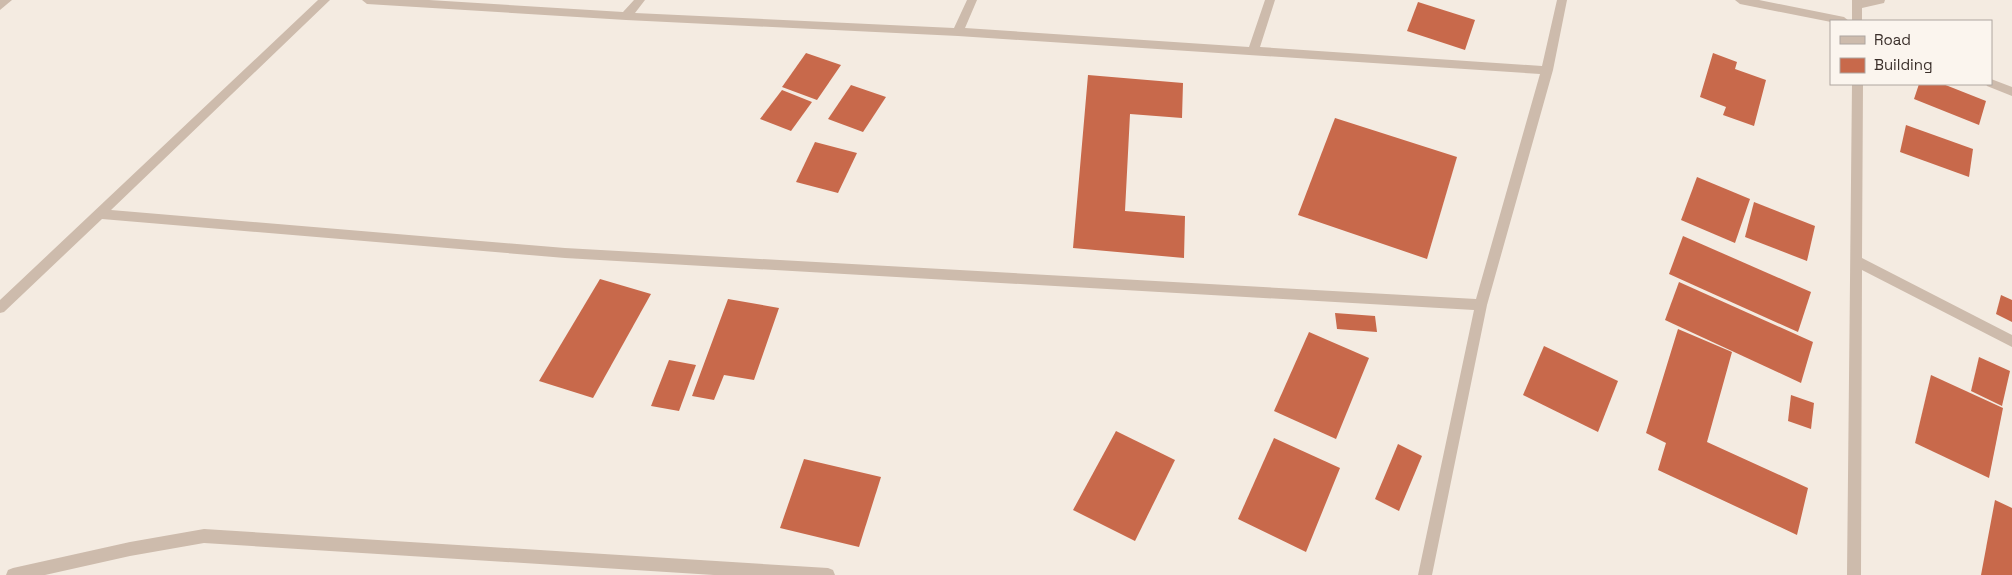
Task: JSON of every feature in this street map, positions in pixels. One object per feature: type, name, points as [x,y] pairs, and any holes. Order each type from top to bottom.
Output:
[{"type":"street","points":[[0,6],[7,0]]},
{"type":"street","points":[[0,308],[325,0]]},
{"type":"street","points":[[367,0],[626,16],[958,32],[1547,70]]},
{"type":"street","points":[[626,16],[640,0]]},
{"type":"street","points":[[958,32],[972,0]]},
{"type":"street","points":[[1253,51],[1270,0]]},
{"type":"street","points":[[1425,575],[1481,305],[1547,70],[1562,0]]},
{"type":"street","points":[[1740,0],[1839,20]]},
{"type":"street","points":[[1857,20],[1856,3],[1880,0]]},
{"type":"street","points":[[1992,83],[2012,92]]},
{"type":"street","points":[[1854,575],[1856,85]]},
{"type":"street","points":[[100,214],[565,253],[1481,305]]},
{"type":"street","points":[[1856,261],[2012,341]]},
{"type":"street","points":[[13,575],[130,549],[204,536],[828,575]]},
{"type":"building","points":[[1418,2],[1475,20],[1465,50],[1407,31]]},
{"type":"building","points":[[806,53],[841,65],[817,100],[782,87]]},
{"type":"building","points":[[1713,53],[1737,62],[1735,69],[1766,80],[1754,126],[1723,115],[1726,107],[1700,97]]},
{"type":"building","points":[[1088,75],[1183,83],[1182,118],[1130,114],[1125,211],[1185,216],[1184,258],[1073,248]]},
{"type":"building","points":[[851,85],[886,97],[863,132],[828,119]]},
{"type":"building","points":[[1919,85],[1946,85],[1986,101],[1979,125],[1914,99]]},
{"type":"building","points":[[782,90],[812,102],[791,131],[760,119]]},
{"type":"building","points":[[1335,118],[1457,157],[1427,259],[1298,215]]},
{"type":"building","points":[[1906,125],[1973,149],[1969,177],[1900,152]]},
{"type":"building","points":[[815,142],[857,153],[838,193],[796,182]]},
{"type":"building","points":[[1697,177],[1750,199],[1735,243],[1681,220]]},
{"type":"building","points":[[1754,202],[1815,226],[1807,261],[1745,237]]},
{"type":"building","points":[[1683,236],[1811,292],[1798,332],[1669,274]]},
{"type":"building","points":[[600,279],[651,294],[593,398],[539,381]]},
{"type":"building","points":[[1679,282],[1813,342],[1801,383],[1665,320]]},
{"type":"building","points":[[2001,295],[2012,300],[2012,322],[1996,314]]},
{"type":"building","points":[[728,299],[779,308],[754,380],[724,375],[714,400],[692,396]]},
{"type":"building","points":[[1335,313],[1375,316],[1377,332],[1337,329]]},
{"type":"building","points":[[1678,329],[1732,352],[1707,442],[1808,488],[1797,535],[1658,470],[1666,443],[1646,433]]},
{"type":"building","points":[[1309,332],[1369,358],[1336,439],[1274,411]]},
{"type":"building","points":[[1544,346],[1618,381],[1598,432],[1523,395]]},
{"type":"building","points":[[1979,357],[2010,371],[2002,406],[1971,391]]},
{"type":"building","points":[[669,360],[696,365],[679,411],[651,406]]},
{"type":"building","points":[[1931,375],[2003,408],[1989,478],[1915,443]]},
{"type":"building","points":[[1791,395],[1814,403],[1811,429],[1788,421]]},
{"type":"building","points":[[1116,431],[1175,460],[1135,541],[1073,510]]},
{"type":"building","points":[[1274,438],[1340,468],[1306,552],[1238,519]]},
{"type":"building","points":[[1398,444],[1422,456],[1399,511],[1375,499]]},
{"type":"building","points":[[804,459],[881,477],[859,547],[780,528]]},
{"type":"building","points":[[1995,500],[2012,508],[2012,575],[1981,575]]}]
